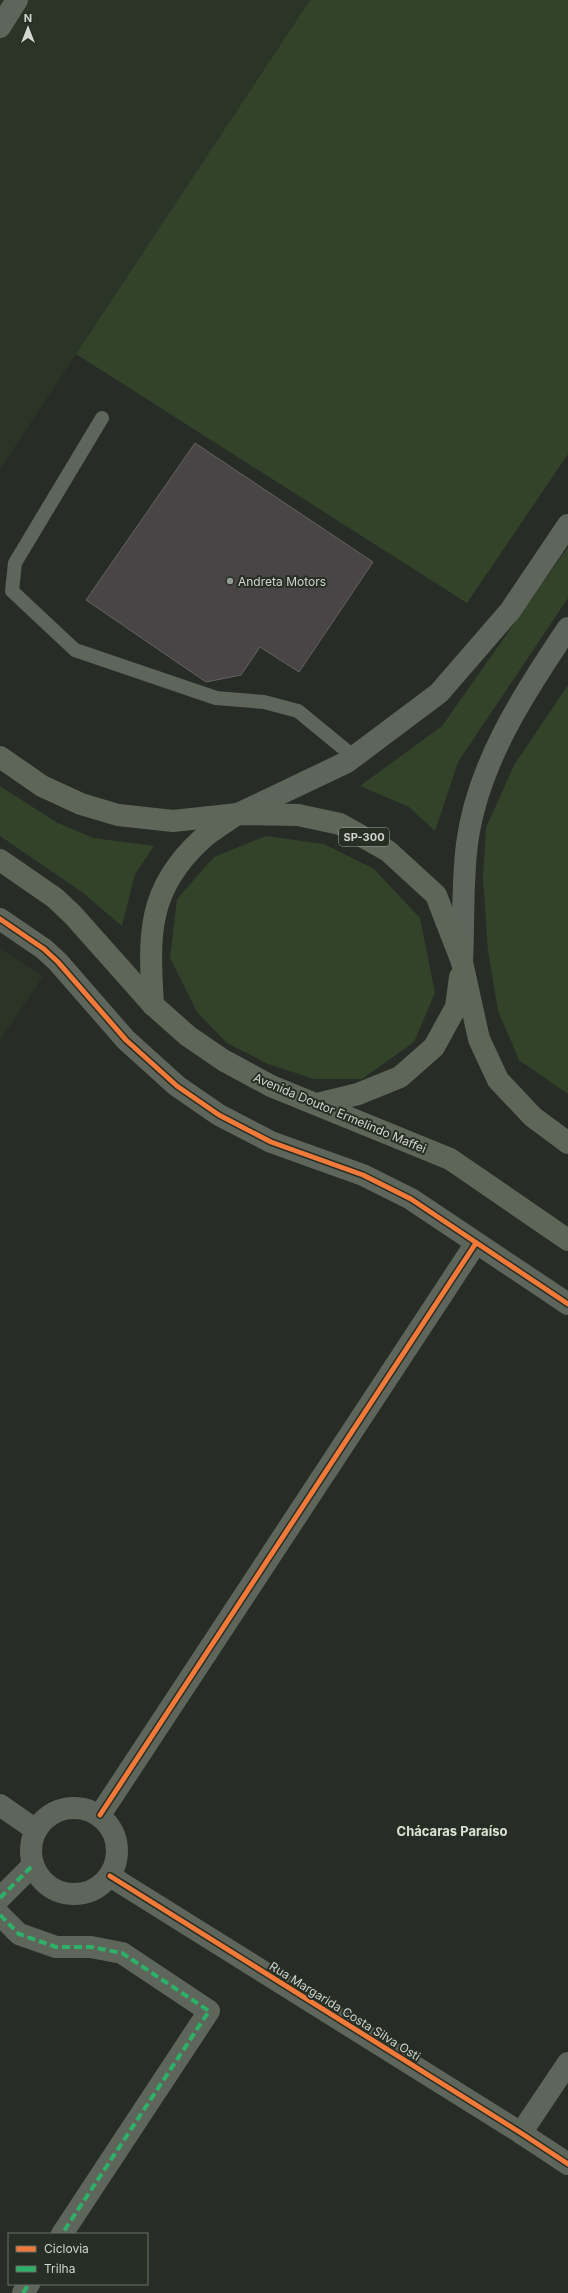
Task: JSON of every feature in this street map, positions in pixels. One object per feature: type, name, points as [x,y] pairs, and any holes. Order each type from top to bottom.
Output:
[{"type":"main road","name":"SP-300","points":[[0,757],[42,786],[81,804],[118,816],[172,821],[238,814],[298,815],[340,824],[388,851],[436,895],[462,962],[479,1039],[498,1080],[534,1117],[568,1143]]},
{"type":"main road","points":[[153,1005],[150,960],[152,921],[161,892],[176,866],[202,839],[238,814]]},
{"type":"main road","name":"Avenida Doutor Ermelindo Maffei","points":[[0,860],[34,882],[73,915],[153,1005],[188,1036],[223,1060],[271,1086],[450,1159],[568,1240]]},
{"type":"main road","points":[[317,1104],[358,1094],[400,1077],[434,1047],[456,1007],[462,962]]},
{"type":"street","points":[[0,27],[17,0]]},
{"type":"street","points":[[238,814],[348,762],[439,693],[510,611],[568,524]]},
{"type":"street","points":[[462,962],[467,844],[479,789],[506,727],[568,628]]},
{"type":"street","points":[[0,919],[54,958],[126,1040],[177,1086],[219,1115],[271,1142],[386,1185],[411,1199],[568,1304]]},
{"type":"street","points":[[100,1815],[476,1243]]},
{"type":"street","points":[[0,1805],[36,1830]]},
{"type":"street","points":[[83,1807],[100,1815],[112,1828],[118,1846],[116,1864],[110,1876],[93,1891],[75,1895],[57,1891],[42,1880],[32,1865],[30,1847],[36,1830],[48,1816],[64,1808],[83,1807]]},
{"type":"street","points":[[0,1898],[32,1865]]},
{"type":"street","name":"Rua Margarida Costa Silva Osti","points":[[110,1876],[521,2133],[568,2164]]},
{"type":"street","points":[[0,1915],[19,1934],[56,1947],[91,1947],[122,1953],[209,2011],[63,2233]]},
{"type":"street","points":[[521,2133],[568,2063]]},
{"type":"lane","points":[[102,418],[15,563],[12,591],[75,650],[216,698],[264,702],[298,711],[354,757]]},
{"type":"shaded area","points":[[0,0],[310,0],[0,469]]},
{"type":"shaded area","points":[[0,949],[43,976],[0,1040]]},
{"type":"green space","points":[[310,0],[568,0],[568,454],[467,603],[76,354]]},
{"type":"green space","points":[[568,547],[568,598],[458,762],[435,831],[409,807],[360,786],[442,726]]},
{"type":"green space","points":[[568,685],[568,1094],[519,1060],[498,1011],[488,951],[483,878],[486,828],[514,765]]},
{"type":"green space","points":[[0,786],[56,822],[93,838],[154,846],[135,874],[122,926],[82,892],[0,836]]},
{"type":"green space","points":[[266,836],[324,844],[374,869],[420,918],[435,993],[414,1042],[362,1079],[314,1079],[268,1064],[227,1043],[197,1012],[170,958],[177,899],[214,857]]},
{"type":"building","name":"Andreta Motors","points":[[195,443],[373,562],[299,672],[260,647],[241,675],[206,682],[86,600]]},
{"type":"marked path","points":[[0,1898],[33,1865]]},
{"type":"marked path","points":[[0,1915],[19,1934],[56,1947],[91,1947],[122,1953],[209,2011],[63,2233]]},
{"type":"marked path","points":[[23,2293],[28,2285]]},
{"type":"cycle path","points":[[0,919],[44,949],[58,962],[126,1040],[177,1086],[219,1115],[271,1142],[363,1175],[411,1199],[568,1304]]},
{"type":"cycle path","points":[[100,1815],[476,1243]]},
{"type":"cycle path","points":[[110,1876],[521,2133],[568,2164]]},
{"type":"place","name":"Andreta Motors","points":[[230,581]]},
{"type":"district","name":"Chácaras Paraíso","points":[[452,1831]]}]
